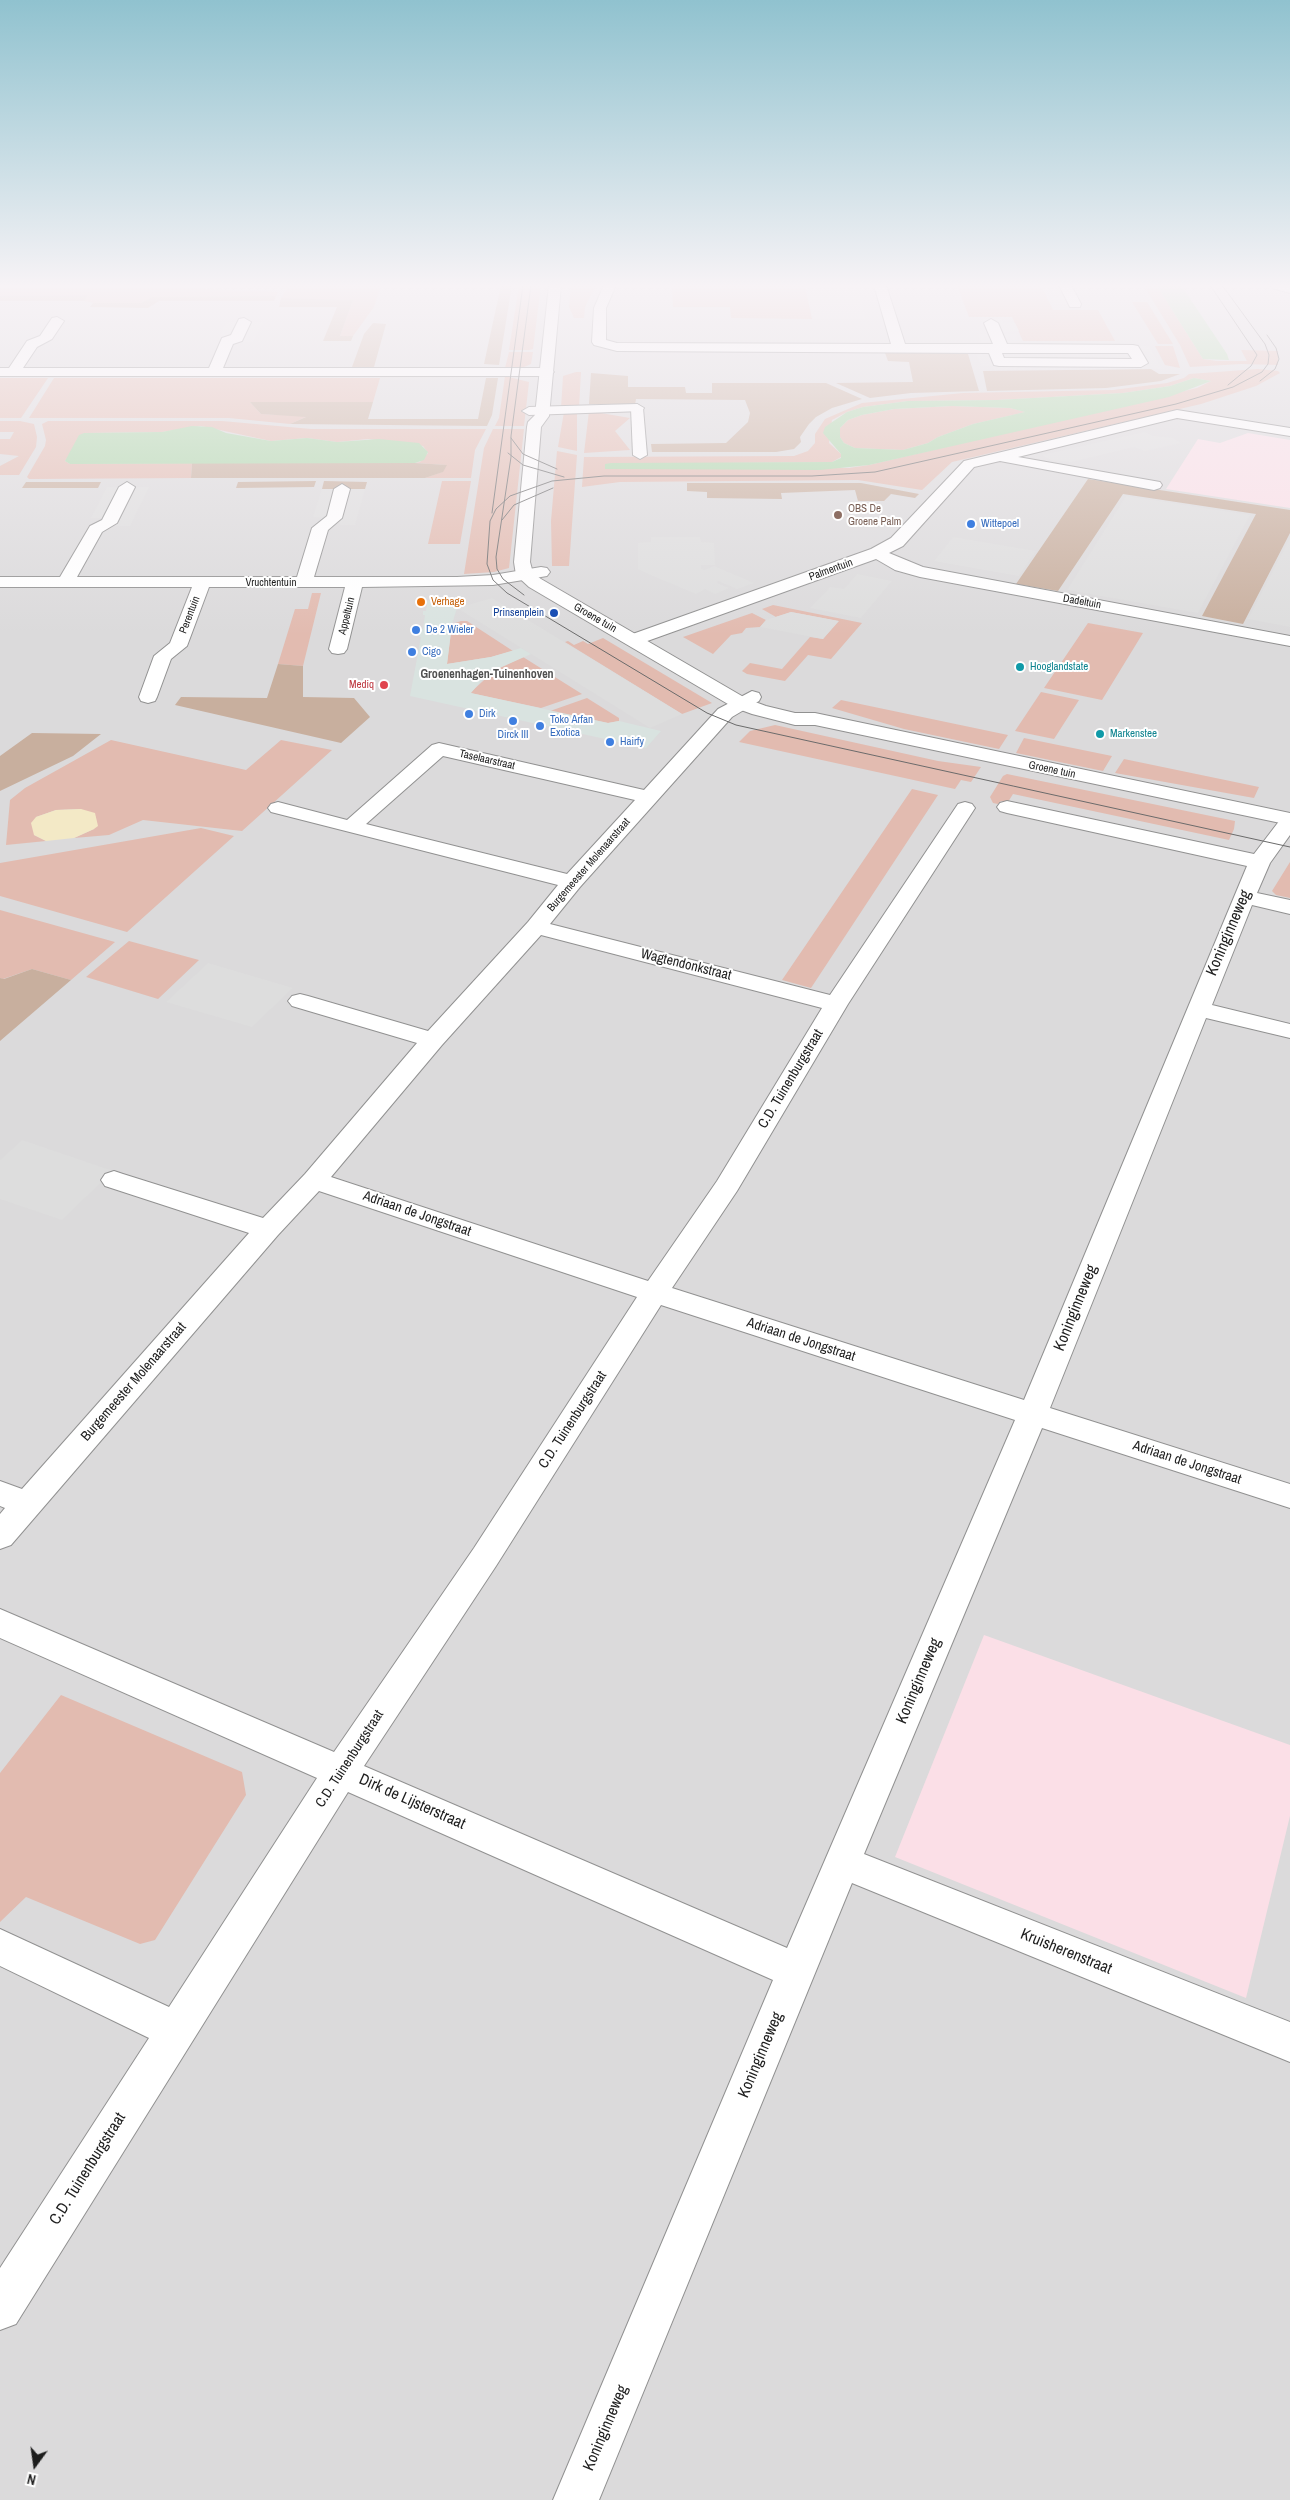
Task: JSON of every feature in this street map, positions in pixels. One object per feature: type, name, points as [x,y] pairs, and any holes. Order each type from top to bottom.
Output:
[{"type":"street","points":[[533,573],[522,562],[534,427],[540,402]]},
{"type":"street","points":[[537,412],[637,408],[640,455]]},
{"type":"street","name":"Palmentuin","points":[[640,637],[877,553],[896,542],[969,464],[1177,414],[1290,432]]},
{"type":"street","name":"Palmentuin","points":[[999,456],[1009,460],[1154,485]]},
{"type":"street","points":[[65,583],[96,529],[109,523],[127,487]]},
{"type":"street","points":[[304,582],[320,528],[334,518],[342,489]]},
{"type":"street","name":"Dadeltuin","points":[[877,553],[901,566],[920,572],[1290,641]]},
{"type":"street","name":"Vruchtentuin","points":[[0,582],[479,581],[533,573]]},
{"type":"street","name":"Groene tuin","points":[[533,573],[545,589],[640,637],[746,700],[795,719],[815,719],[1290,820]]},
{"type":"street","name":"Appeltuin","points":[[338,649],[355,582]]},
{"type":"street","name":"Perentuin","points":[[148,697],[163,656],[178,646],[202,583]]},
{"type":"street","name":"Burgemeester Molenaarstraat","points":[[0,1536],[14,1499],[314,1180],[433,1040],[536,927],[572,882],[719,719],[746,700]]},
{"type":"street","name":"Taselaarstraat","points":[[351,827],[439,749],[650,797]]},
{"type":"street","points":[[1007,807],[1259,862]]},
{"type":"street","points":[[278,808],[572,882]]},
{"type":"street","name":"C.D. Tuinenburgstraat","points":[[0,2308],[342,1771],[485,1557],[654,1293],[728,1185],[836,1004],[965,808]]},
{"type":"street","name":"Koninginneweg","points":[[576,2500],[842,1862],[1033,1414],[1244,897],[1259,862],[1290,820]]},
{"type":"street","points":[[1244,897],[1290,908]]},
{"type":"street","name":"Wagtendonkstraat","points":[[536,927],[836,1004]]},
{"type":"street","points":[[300,1001],[433,1040]]},
{"type":"street","points":[[1197,1009],[1290,1031]]},
{"type":"street","points":[[114,1180],[268,1229]]},
{"type":"street","name":"Adriaan de Jongstraat","points":[[314,1180],[654,1293],[1290,1496]]},
{"type":"street","name":"Dirk de Lijsterstraat","points":[[0,1623],[342,1771],[796,1972]]},
{"type":"street","name":"Kruisherenstraat","points":[[842,1862],[1290,2042]]},
{"type":"street","points":[[0,1947],[176,2030]]},
{"type":"shaded area","points":[[0,402],[1290,402],[1290,2500],[0,2500]]},
{"type":"shaded area","points":[[0,402],[32,402],[21,418],[0,418]]},
{"type":"shaded area","points":[[39,402],[373,402],[250,402],[261,414],[308,416],[290,424],[229,418],[29,418]]},
{"type":"shaded area","points":[[250,402],[373,402],[368,419],[478,419],[481,402],[494,402],[492,415],[487,426],[290,424],[306,417],[261,414]]},
{"type":"shaded area","points":[[501,402],[527,402],[524,426],[495,426],[499,418]]},
{"type":"shaded area","points":[[561,402],[579,402],[579,408],[561,408]]},
{"type":"shaded area","points":[[589,402],[636,402],[635,405],[589,404]]},
{"type":"shaded area","points":[[746,402],[853,402],[832,408],[816,417],[800,437],[801,442],[794,449],[776,452],[652,452],[651,444],[726,443],[748,422],[750,413]]},
{"type":"shaded area","points":[[903,402],[863,407],[847,412],[832,420],[829,443],[841,454],[841,457],[832,462],[605,464],[605,469],[849,468],[869,465],[1139,402],[1208,402],[952,462],[922,490],[858,480],[620,482],[582,487],[584,457],[794,456],[808,451],[815,443],[815,434],[825,419],[862,403]]},
{"type":"shaded area","points":[[903,402],[1148,402],[869,465],[820,470],[605,469],[605,464],[611,463],[832,462],[841,458],[841,454],[823,433],[825,427],[847,412],[863,407]],"holes":[[[952,406],[1010,408],[1025,412],[973,424],[938,437],[928,443],[903,450],[855,448],[844,443],[840,437],[840,428],[848,420],[862,415],[894,409]]]},
{"type":"shaded area","points":[[952,406],[1010,408],[1026,412],[973,424],[938,437],[928,443],[903,450],[855,448],[844,443],[840,437],[840,428],[848,420],[862,415],[894,409]]},
{"type":"shaded area","points":[[589,411],[630,418],[615,431],[630,450],[584,453]]},
{"type":"shaded area","points":[[564,412],[577,413],[577,451],[558,447]]},
{"type":"shaded area","points":[[0,421],[20,421],[34,424],[37,437],[36,447],[19,475],[0,475],[0,466],[19,456],[0,454],[0,439],[10,439],[14,432],[0,432]]},
{"type":"shaded area","points":[[48,421],[222,421],[311,429],[486,429],[475,450],[471,478],[425,478],[442,472],[446,465],[415,463],[420,462],[428,453],[423,446],[368,439],[337,442],[307,438],[271,441],[201,426],[162,432],[84,433],[65,461],[70,464],[192,463],[191,478],[29,479],[27,477],[45,446],[46,440],[42,424]]},
{"type":"shaded area","points":[[192,426],[212,427],[226,433],[271,441],[307,438],[337,442],[379,439],[419,443],[428,452],[424,460],[415,463],[70,464],[65,461],[79,435],[84,433],[162,432]]},
{"type":"shaded area","points":[[493,429],[524,429],[509,568],[494,572],[464,574],[484,448]]},
{"type":"shaded area","points":[[1145,432],[1153,436],[1173,438],[1181,443],[1145,451],[1134,447],[1071,462],[1051,460],[1042,455]]},
{"type":"shaded area","points":[[1248,433],[1290,440],[1290,508],[1166,489],[1198,439],[1220,443]]},
{"type":"shaded area","points":[[557,451],[577,455],[569,566],[552,566],[551,521]]},
{"type":"shaded area","points":[[192,463],[415,463],[447,465],[443,472],[425,478],[191,478]]},
{"type":"shaded area","points":[[1088,479],[1290,510],[1290,533],[1243,624],[1202,616],[1256,514],[1123,494],[1058,591],[1016,584]]},
{"type":"shaded area","points":[[316,481],[314,487],[236,488],[238,482]]},
{"type":"shaded area","points":[[324,481],[367,482],[365,489],[322,489]]},
{"type":"shaded area","points":[[442,481],[471,481],[460,544],[428,544]]},
{"type":"shaded area","points":[[26,482],[101,482],[98,488],[22,488]]},
{"type":"shaded area","points":[[687,483],[861,483],[919,494],[915,498],[891,494],[884,501],[858,501],[855,490],[781,493],[782,499],[707,498],[707,492],[687,491]]},
{"type":"shaded area","points":[[107,487],[149,487],[130,526],[115,526],[105,518],[91,518]]},
{"type":"shaded area","points":[[322,489],[365,489],[355,525],[340,525],[334,518],[313,517]]},
{"type":"shaded area","points":[[1126,496],[1250,515],[1198,613],[1067,590]]},
{"type":"shaded area","points":[[651,537],[700,537],[701,542],[714,543],[715,565],[701,565],[701,569],[705,570],[714,566],[754,583],[737,589],[718,581],[717,583],[729,588],[715,594],[705,589],[696,594],[653,576],[638,569],[638,543],[651,542]]},
{"type":"shaded area","points":[[953,537],[1036,551],[1019,576],[934,561]]},
{"type":"shaded area","points":[[1290,538],[1290,627],[1248,619]]},
{"type":"shaded area","points":[[857,574],[892,581],[861,618],[810,608],[830,587],[844,589]]},
{"type":"shaded area","points":[[312,593],[321,593],[303,666],[278,664],[295,609],[308,609]]},
{"type":"shaded area","name":"Prinsenplein","points":[[448,597],[461,606],[457,608],[452,624],[447,664],[491,657],[521,648],[531,654],[495,670],[481,681],[471,693],[608,723],[619,721],[661,731],[646,748],[410,696],[421,637],[419,637],[420,629],[423,629],[425,615],[423,615],[423,611],[426,611],[427,605],[425,601]]},
{"type":"shaded area","points":[[492,598],[682,714],[650,728],[457,608]]},
{"type":"shaded area","points":[[773,605],[862,623],[831,659],[808,655],[785,681],[747,674],[742,671],[750,663],[782,669],[810,637],[823,639],[838,621],[791,612],[776,617],[762,609]]},
{"type":"shaded area","points":[[791,612],[839,621],[823,639],[760,627],[766,620]]},
{"type":"shaded area","points":[[752,613],[766,620],[760,627],[746,628],[742,633],[731,635],[713,654],[683,637]]},
{"type":"shaded area","points":[[467,621],[513,651],[491,657],[447,664],[452,624]]},
{"type":"shaded area","points":[[1088,623],[1143,633],[1102,700],[1044,688]]},
{"type":"shaded area","points":[[603,638],[712,703],[682,714],[565,642],[568,641],[574,645],[583,641],[588,644]]},
{"type":"shaded area","points":[[523,657],[582,694],[541,708],[470,693],[495,670]]},
{"type":"shaded area","points":[[278,664],[303,666],[303,697],[354,698],[370,717],[341,743],[175,705],[181,697],[267,698]]},
{"type":"shaded area","points":[[1041,692],[1079,700],[1054,739],[1015,731]]},
{"type":"shaded area","points":[[587,698],[619,718],[619,721],[608,723],[550,711]]},
{"type":"shaded area","points":[[841,700],[1008,735],[999,749],[904,729],[832,708]]},
{"type":"shaded area","points":[[775,725],[938,761],[981,767],[971,782],[961,780],[955,789],[739,742],[750,731]]},
{"type":"shaded area","points":[[32,733],[101,734],[73,756],[0,791],[0,756]]},
{"type":"shaded area","points":[[1024,738],[1112,756],[1103,771],[1016,753]]},
{"type":"shaded area","points":[[111,740],[246,770],[281,740],[332,750],[242,831],[143,820],[109,835],[74,838],[94,829],[81,809],[56,810],[36,817],[34,835],[46,841],[6,845],[10,800],[25,788]]},
{"type":"shaded area","points":[[1124,759],[1259,787],[1254,798],[1115,773]]},
{"type":"shaded area","points":[[1007,774],[1235,821],[1234,829],[1229,840],[1013,794],[1008,802],[993,803],[990,797],[1003,776]]},
{"type":"shaded area","points":[[912,789],[938,795],[811,988],[782,980]]},
{"type":"shaded area","points":[[81,809],[95,813],[98,826],[74,838],[46,841],[34,835],[31,823],[36,817],[56,810]]},
{"type":"shaded area","points":[[201,828],[234,836],[127,932],[0,896],[0,863]]},
{"type":"shaded area","points":[[1290,862],[1290,898],[1276,895],[1272,891]]},
{"type":"shaded area","points":[[0,910],[115,942],[71,980],[32,969],[3,979],[0,978]]},
{"type":"shaded area","points":[[129,941],[199,960],[158,999],[86,977]]},
{"type":"shaded area","points":[[208,963],[293,988],[252,1027],[166,1002]]},
{"type":"shaded area","points":[[32,969],[71,980],[0,1041],[0,978],[4,979]]},
{"type":"shaded area","points":[[22,1140],[113,1171],[62,1220],[0,1199],[0,1160]]},
{"type":"shaded area","points":[[984,1635],[1290,1745],[1290,1816],[1246,1998],[895,1857]]},
{"type":"shaded area","points":[[61,1695],[242,1772],[246,1795],[155,1940],[140,1944],[26,1897],[0,1922],[0,1773]]},
{"type":"tram line","points":[[492,513],[507,402]]},
{"type":"tram line","points":[[511,438],[516,402]]},
{"type":"tram line","points":[[504,501],[510,496],[552,481],[604,476],[812,476],[875,472],[1184,402]]},
{"type":"tram line","points":[[511,438],[523,454],[557,469]]},
{"type":"tram line","points":[[511,438],[511,455]]},
{"type":"tram line","points":[[504,501],[511,455]]},
{"type":"tram line","points":[[511,455],[523,465],[564,477]]},
{"type":"tram line","points":[[502,520],[514,505],[553,488]]},
{"type":"tram line","points":[[504,501],[496,557],[497,569],[503,579],[524,595]]},
{"type":"tram line","points":[[504,501],[496,509],[490,521],[487,564],[493,580],[507,593],[707,713],[736,725],[1290,847]]},
{"type":"place","name":"OBS De Groene Palm","points":[[838,515]]},
{"type":"place","name":"Wittepoel","points":[[971,524]]},
{"type":"place","name":"Verhage","points":[[421,602]]},
{"type":"place","name":"Prinsenplein","points":[[554,613]]},
{"type":"place","name":"De 2 Wieler","points":[[416,630]]},
{"type":"place","name":"Cigo","points":[[412,652]]},
{"type":"place","name":"Hooglandstate","points":[[1020,667]]},
{"type":"place","name":"Mediq","points":[[384,685]]},
{"type":"place","name":"Dirk","points":[[469,714]]},
{"type":"place","name":"Dirck III","points":[[513,721]]},
{"type":"place","name":"Toko Arfan Exotica","points":[[540,726]]},
{"type":"place","name":"Markenstee","points":[[1100,734]]},
{"type":"place","name":"Hairfy","points":[[610,742]]},
{"type":"district","name":"Groenenhagen-Tuinenhoven","points":[[487,675]]}]
